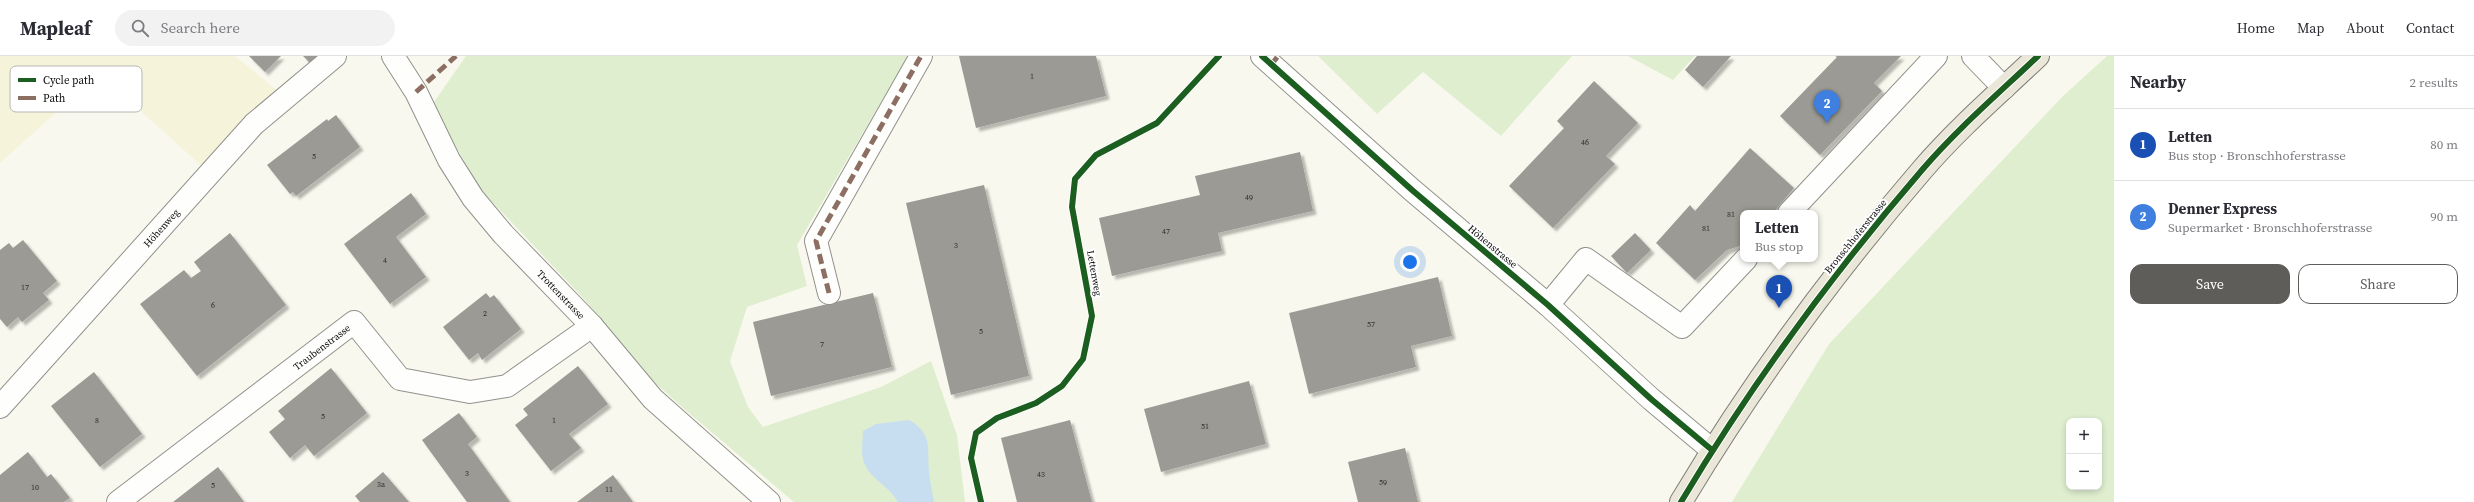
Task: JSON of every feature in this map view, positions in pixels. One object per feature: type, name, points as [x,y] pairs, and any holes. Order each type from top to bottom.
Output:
[{"type":"main road","name":"Bronschhoferstrasse","points":[[1681,502],[1712,450],[1796,328],[1839,272],[1923,169],[2038,56]]},
{"type":"street","name":"Trottenstrasse","points":[[393,56],[416,92],[449,160],[473,198],[504,234],[592,326],[653,399],[769,502]]},
{"type":"street","points":[[828,293],[816,241],[921,56]]},
{"type":"street","name":"Höhenstrasse","points":[[1262,56],[1412,190],[1548,305],[1651,400],[1712,450]]},
{"type":"street","points":[[1792,210],[1936,56]]},
{"type":"street","points":[[1973,56],[2004,88]]},
{"type":"street","name":"Höhenweg","points":[[0,407],[254,124],[333,57]]},
{"type":"street","points":[[1548,305],[1586,259],[1682,327],[1743,262]]},
{"type":"street","name":"Traubenstrasse","points":[[118,502],[354,322],[400,380],[470,392],[507,386],[592,326]]},
{"type":"green space","points":[[0,56],[235,56],[280,93],[205,169],[141,112],[142,66],[10,66],[10,112],[57,112],[0,163]]},
{"type":"green space","points":[[466,56],[908,56],[797,245],[807,286],[747,307],[730,361],[748,407],[763,427],[881,387],[931,361],[957,435],[965,502],[794,502],[683,408],[629,359],[585,300],[481,190],[432,105]]},
{"type":"green space","points":[[1318,56],[1572,56],[1501,136],[1423,72],[1377,114]]},
{"type":"green space","points":[[1628,56],[1695,56],[1673,80]]},
{"type":"green space","points":[[2107,56],[2114,56],[2114,502],[1732,502],[1829,344],[2063,96]]},
{"type":"water","points":[[909,420],[922,430],[927,442],[929,475],[934,502],[898,502],[889,490],[873,476],[865,466],[862,456],[863,431],[876,424]]},
{"type":"building","points":[[249,56],[281,56],[265,72]]},
{"type":"building","points":[[303,56],[319,56],[311,64]]},
{"type":"building","points":[[959,56],[1096,56],[1106,96],[976,128]]},
{"type":"building","points":[[1697,56],[1731,56],[1703,87],[1685,70]]},
{"type":"building","points":[[1835,56],[1901,56],[1874,83],[1882,91],[1820,155],[1780,116],[1837,57]]},
{"type":"building","points":[[1594,81],[1638,123],[1606,156],[1615,164],[1553,228],[1509,186],[1564,128],[1557,121]]},
{"type":"building","points":[[336,115],[360,147],[296,196],[293,192],[290,194],[267,165],[327,119],[328,121]]},
{"type":"building","points":[[1750,148],[1794,188],[1776,210],[1740,210],[1740,246],[1727,250],[1695,280],[1656,243],[1690,205],[1695,211]]},
{"type":"building","points":[[1300,152],[1313,211],[1218,233],[1222,251],[1112,276],[1099,218],[1200,195],[1195,176]]},
{"type":"building","points":[[984,185],[1029,376],[951,395],[906,203]]},
{"type":"building","points":[[411,193],[426,214],[396,237],[426,277],[390,304],[344,244]]},
{"type":"building","points":[[230,233],[286,305],[197,376],[140,304],[184,270],[191,278],[201,271],[194,262]]},
{"type":"building","points":[[1635,233],[1651,250],[1627,273],[1611,256]]},
{"type":"building","points":[[23,240],[57,281],[43,293],[49,300],[22,322],[18,317],[7,327],[0,319],[0,250],[9,243],[13,248]]},
{"type":"building","points":[[1438,277],[1452,336],[1411,346],[1416,367],[1309,394],[1289,313]]},
{"type":"building","points":[[486,293],[490,298],[494,295],[521,329],[482,360],[478,353],[469,360],[443,327]]},
{"type":"building","points":[[873,293],[892,367],[771,396],[753,322]]},
{"type":"building","points":[[578,366],[608,404],[569,434],[581,448],[551,471],[515,425],[528,415],[523,409]]},
{"type":"building","points":[[331,368],[367,413],[314,456],[305,445],[290,458],[269,432],[285,419],[278,411]]},
{"type":"building","points":[[94,372],[142,434],[100,467],[51,406]]},
{"type":"building","points":[[1249,381],[1266,444],[1161,472],[1144,409]]},
{"type":"building","points":[[459,413],[477,437],[468,444],[510,502],[467,502],[422,440]]},
{"type":"building","points":[[1070,420],[1092,502],[1017,502],[1001,438]]},
{"type":"building","points":[[1405,448],[1418,502],[1358,502],[1348,462]]},
{"type":"building","points":[[28,452],[47,477],[51,474],[70,498],[64,502],[0,502],[0,475]]},
{"type":"building","points":[[218,467],[244,502],[173,502]]},
{"type":"building","points":[[383,472],[409,502],[360,502],[355,496]]},
{"type":"building","points":[[613,475],[633,502],[577,502]]},
{"type":"marked path","points":[[416,92],[456,56]]},
{"type":"marked path","points":[[829,293],[816,241],[921,56]]},
{"type":"marked path","points":[[1271,65],[1278,56]]},
{"type":"cycle path","name":"Lettenweg","points":[[981,502],[971,458],[976,433],[997,418],[1036,403],[1062,386],[1083,359],[1092,316],[1072,207],[1075,179],[1096,155],[1157,123],[1219,56]]},
{"type":"cycle path","points":[[1262,56],[1412,190],[1548,305],[1651,399],[1712,450]]},
{"type":"cycle path","points":[[1681,502],[1736,415],[1794,331],[1825,289],[1889,209],[1949,140],[2038,56]]},
{"type":"place","name":"Denner Express","points":[[1827,123]]},
{"type":"place","name":"Letten","points":[[1779,308]]}]
